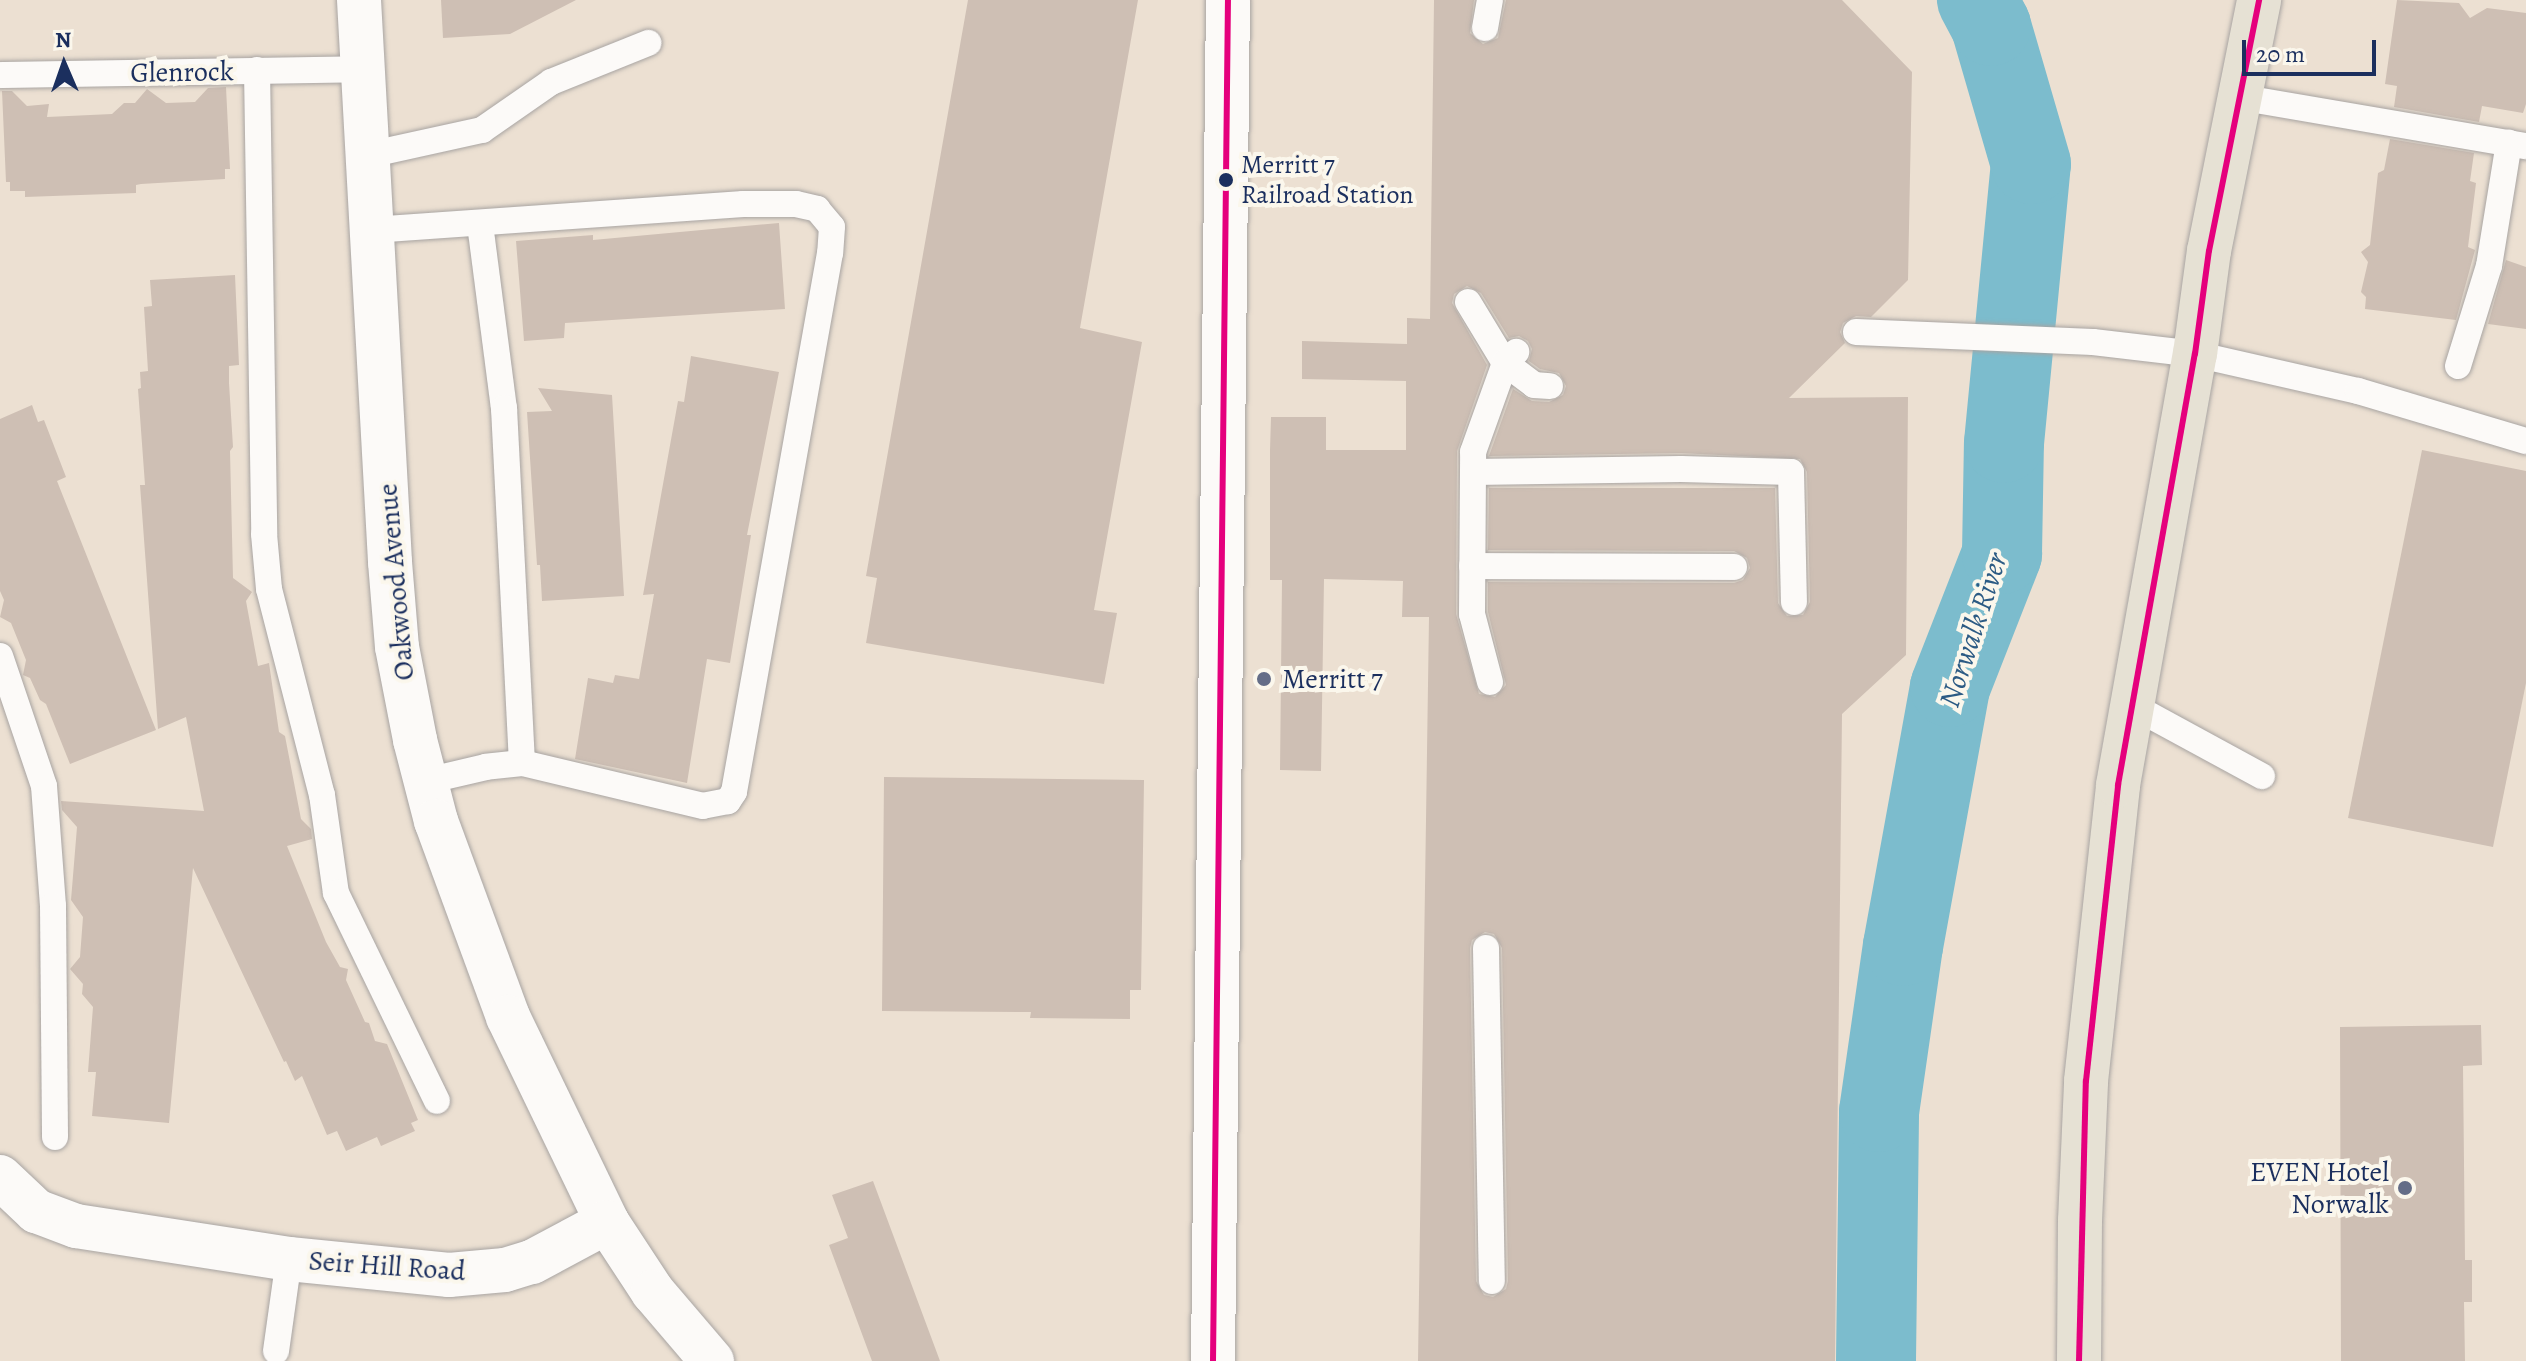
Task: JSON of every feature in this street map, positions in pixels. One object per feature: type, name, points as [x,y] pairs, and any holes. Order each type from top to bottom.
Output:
[{"type":"main road","points":[[2079,1361],[2080,1207],[2086,1081],[2111,841],[2131,705],[2195,354],[2209,251],[2259,0]]},
{"type":"street","name":"Oakwood Avenue","points":[[359,0],[397,647],[426,781],[459,890],[508,1017],[607,1222]]},
{"type":"street","points":[[1213,1361],[1228,0]]},
{"type":"street","name":"Seir Hill Road","points":[[1,1184],[36,1211],[76,1226],[125,1236],[289,1259],[472,1274],[532,1262],[607,1222]]},
{"type":"street","points":[[607,1222],[653,1292],[712,1361]]},
{"type":"lane","points":[[1485,28],[1490,0]]},
{"type":"lane","points":[[368,155],[482,130],[551,82],[648,43]]},
{"type":"lane","name":"Glenrock","points":[[0,75],[363,69]]},
{"type":"lane","points":[[257,70],[264,519],[269,589],[322,795],[336,893],[437,1101]]},
{"type":"lane","points":[[2238,97],[2518,144],[2489,266],[2458,366]]},
{"type":"lane","points":[[372,230],[743,204],[796,204],[817,209],[832,227],[830,253],[734,792],[728,801],[703,806],[522,763],[486,767],[426,781]]},
{"type":"lane","points":[[480,224],[504,408],[522,763]]},
{"type":"lane","points":[[1468,302],[1534,385],[1550,386]]},
{"type":"lane","points":[[1856,332],[2093,342],[2195,354],[2358,391],[2526,441]]},
{"type":"lane","points":[[1490,682],[1472,614],[1473,452],[1510,357]]},
{"type":"lane","points":[[1473,472],[1681,469],[1791,472],[1794,602]]},
{"type":"lane","points":[[1472,566],[1734,567]]},
{"type":"lane","points":[[0,656],[44,786],[53,906],[55,1137]]},
{"type":"lane","points":[[2131,705],[2262,776]]},
{"type":"lane","points":[[1486,948],[1492,1281]]},
{"type":"lane","points":[[273,1358],[289,1259]]},
{"type":"building","points":[[441,0],[576,0],[510,34],[443,38]]},
{"type":"building","points":[[968,0],[1138,0],[1080,328],[1142,342],[1094,610],[1117,613],[1104,684],[866,643],[877,578],[866,576]]},
{"type":"building","points":[[1434,0],[1474,0],[1470,33],[1483,44],[1498,38],[1506,0],[1842,0],[1912,72],[1908,280],[1871,317],[1856,316],[1843,323],[1840,332],[1845,343],[1789,398],[1908,397],[1906,655],[1842,714],[1835,1361],[1418,1361],[1429,617],[1402,617],[1403,581],[1324,579],[1321,771],[1280,770],[1282,580],[1270,580],[1270,450],[1271,417],[1326,417],[1326,450],[1406,450],[1406,381],[1302,379],[1302,341],[1407,344],[1407,318],[1430,319]],"holes":[[[1467,286],[1481,293],[1509,338],[1519,336],[1528,341],[1532,349],[1529,361],[1540,369],[1559,373],[1566,386],[1563,395],[1549,402],[1532,401],[1513,389],[1489,456],[1681,453],[1800,459],[1807,472],[1810,602],[1803,615],[1787,616],[1778,603],[1775,488],[1489,488],[1488,550],[1734,551],[1747,558],[1750,568],[1743,580],[1734,583],[1488,582],[1488,612],[1506,685],[1495,697],[1479,694],[1456,614],[1457,451],[1487,365],[1452,303],[1454,294]],[[1485,932],[1494,934],[1502,948],[1508,1281],[1506,1289],[1493,1297],[1484,1295],[1476,1281],[1470,948],[1472,940]]]},
{"type":"building","points":[[2397,0],[2459,3],[2470,18],[2487,8],[2526,13],[2526,104],[2523,113],[2482,106],[2479,122],[2394,107],[2397,86],[2385,84]]},
{"type":"building","points":[[226,87],[230,169],[225,169],[225,179],[141,184],[136,185],[136,193],[25,197],[25,191],[10,191],[10,182],[6,182],[2,91],[12,91],[27,106],[49,104],[47,117],[112,114],[124,103],[135,103],[147,89],[166,103],[195,102],[208,88]]},
{"type":"building","points":[[2390,139],[2474,153],[2470,181],[2476,183],[2468,247],[2475,250],[2456,320],[2365,309],[2366,297],[2361,292],[2368,262],[2361,252],[2370,245],[2378,173],[2384,170]]},
{"type":"building","points":[[779,223],[785,309],[565,323],[564,338],[524,341],[516,241],[593,235],[593,240]]},
{"type":"building","points":[[2506,260],[2526,267],[2526,329],[2488,324]]},
{"type":"building","points":[[235,275],[239,365],[229,366],[233,447],[230,451],[233,578],[252,592],[246,601],[258,666],[269,663],[279,732],[285,736],[301,819],[311,829],[312,839],[287,846],[326,942],[340,967],[348,969],[346,980],[375,1041],[387,1044],[418,1120],[411,1123],[415,1131],[381,1146],[377,1137],[346,1151],[337,1131],[327,1135],[302,1076],[295,1081],[284,1062],[193,868],[169,1123],[92,1116],[96,1072],[88,1072],[93,1007],[82,994],[83,984],[70,969],[80,957],[83,917],[71,900],[77,827],[62,810],[61,801],[204,811],[186,717],[158,729],[140,485],[145,485],[138,389],[141,388],[140,372],[148,371],[144,307],[152,306],[150,280]]},
{"type":"building","points":[[691,356],[779,372],[747,535],[751,535],[730,663],[707,659],[687,783],[575,759],[588,678],[613,683],[615,675],[639,679],[654,594],[643,595],[678,401],[684,402]]},
{"type":"building","points":[[538,388],[612,395],[624,596],[542,601],[527,412],[552,411]]},
{"type":"building","points":[[32,405],[38,422],[44,420],[66,477],[57,481],[156,730],[70,764],[46,704],[40,700],[30,678],[23,675],[26,660],[11,623],[0,617],[4,600],[0,591],[0,419]]},
{"type":"building","points":[[2422,450],[2526,471],[2526,683],[2493,847],[2348,818]]},
{"type":"building","points":[[884,777],[1144,780],[1141,990],[1130,990],[1130,1019],[1030,1018],[1031,1012],[882,1011]]},
{"type":"building","name":"EVEN Hotel Norwalk","points":[[2481,1025],[2482,1065],[2463,1066],[2465,1260],[2472,1260],[2472,1302],[2464,1302],[2465,1361],[2341,1361],[2340,1027]]},
{"type":"building","points":[[873,1181],[940,1361],[872,1361],[829,1245],[848,1238],[832,1195]]},
{"type":"waterway","name":"Norwalk River","points":[[1876,1361],[1879,1112],[1903,946],[1950,687],[2002,554],[2004,443],[2031,164],[1991,26],[1977,0]]},
{"type":"transit line","points":[[1213,1361],[1228,0]]},
{"type":"transit line","points":[[2079,1361],[2086,1081],[2118,785],[2195,354],[2209,251],[2259,0]]},
{"type":"place","name":"Merritt 7 Railroad Station","points":[[1226,180]]},
{"type":"place","name":"Merritt 7","points":[[1264,679]]},
{"type":"place","name":"EVEN Hotel Norwalk","points":[[2405,1188]]}]
